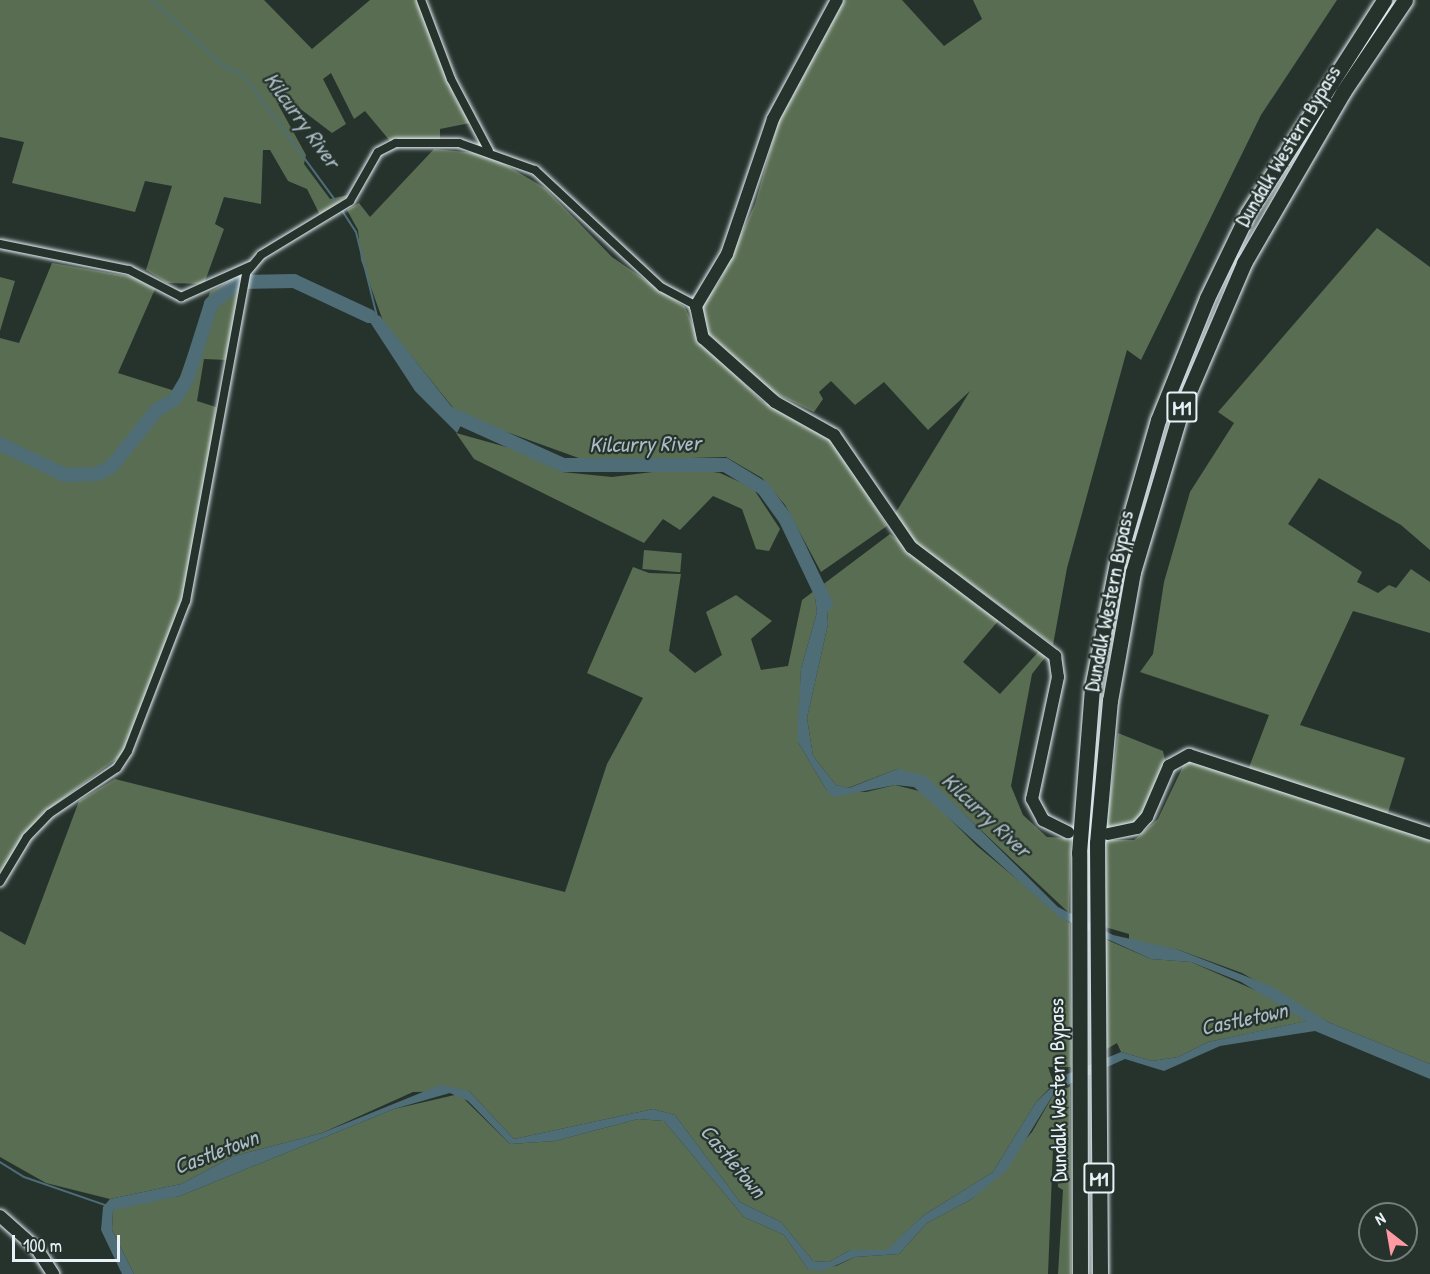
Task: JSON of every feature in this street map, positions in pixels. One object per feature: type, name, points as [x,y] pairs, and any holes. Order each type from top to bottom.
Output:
[{"type":"highway","name":"Dundalk Western Bypass","points":[[1080,1274],[1077,910],[1083,778],[1100,638],[1158,420],[1248,213],[1384,0]]},
{"type":"highway","name":"Dundalk Western Bypass","points":[[1100,1274],[1097,1051],[1102,778],[1116,659],[1150,507],[1182,408],[1221,311],[1274,207],[1405,0]]},
{"type":"street","points":[[422,0],[451,79],[489,151]]},
{"type":"street","points":[[837,0],[773,119],[727,254],[696,306],[703,338],[734,369],[775,402],[834,435],[912,547],[1051,652],[1059,666],[1031,786],[1043,820],[1068,832]]},
{"type":"street","points":[[0,244],[129,270],[182,297],[248,270],[350,201],[378,152],[396,143],[459,143],[489,151],[535,170],[661,287],[696,306]]},
{"type":"street","points":[[0,882],[27,837],[49,814],[117,768],[128,751],[186,601],[245,296],[248,270]]},
{"type":"street","points":[[1108,834],[1126,833],[1143,822],[1175,759],[1189,755],[1430,834]]},
{"type":"street","points":[[0,1216],[37,1249],[52,1274]]},
{"type":"green space","points":[[0,0],[264,0],[312,49],[370,0],[418,0],[455,98],[470,123],[440,129],[440,139],[390,141],[365,111],[354,119],[331,73],[323,79],[346,124],[332,133],[290,101],[278,104],[306,155],[304,164],[330,199],[348,195],[321,217],[307,189],[288,181],[270,150],[263,150],[261,204],[224,197],[215,224],[224,229],[204,284],[167,283],[146,270],[172,186],[145,181],[135,212],[12,183],[24,142],[0,137]]},
{"type":"green space","points":[[843,0],[902,0],[944,46],[982,19],[973,0],[1337,0],[1261,115],[1141,360],[1127,350],[1067,568],[1053,645],[913,541],[893,517],[970,391],[928,430],[884,382],[855,405],[831,381],[819,392],[823,399],[814,412],[772,392],[708,333],[701,307],[720,281],[755,204],[778,123]]},
{"type":"green space","points":[[434,149],[487,154],[545,188],[612,257],[685,307],[700,341],[763,402],[814,424],[835,443],[887,526],[821,572],[785,505],[762,478],[726,457],[587,461],[459,415],[383,321],[361,260],[358,230],[347,210],[359,203],[370,217]]},
{"type":"green space","points":[[1377,228],[1430,267],[1430,550],[1401,525],[1319,478],[1288,524],[1362,572],[1357,582],[1378,593],[1389,585],[1396,588],[1411,569],[1430,582],[1430,633],[1353,611],[1300,725],[1405,758],[1387,816],[1248,770],[1269,715],[1140,672],[1153,654],[1164,582],[1190,492],[1234,423],[1218,412]]},
{"type":"green space","points":[[52,263],[133,277],[155,289],[118,373],[175,391],[210,292],[242,274],[227,360],[204,359],[197,401],[216,407],[209,480],[184,595],[122,755],[42,814],[0,872],[0,338],[19,343]]},
{"type":"green space","points":[[0,277],[15,281],[0,331]]},
{"type":"green space","points":[[456,433],[517,450],[562,472],[612,477],[685,468],[720,473],[753,488],[780,529],[769,551],[756,549],[742,509],[713,496],[680,530],[663,519],[644,543],[474,459]]},
{"type":"green space","points":[[890,534],[999,620],[963,662],[1000,694],[1040,650],[1047,655],[1032,674],[1011,786],[1023,815],[1047,837],[1071,838],[1069,913],[947,798],[897,769],[848,788],[836,785],[813,756],[807,718],[828,624],[825,583]]},
{"type":"green space","points":[[644,550],[682,553],[680,572],[642,569]]},
{"type":"green space","points":[[633,567],[649,573],[681,574],[669,651],[695,673],[722,655],[706,612],[736,595],[772,621],[751,639],[761,670],[788,666],[802,600],[814,591],[817,612],[801,669],[798,742],[827,791],[866,792],[895,785],[923,792],[977,846],[1070,923],[1071,1067],[1048,1067],[1054,1084],[1036,1102],[993,1172],[924,1215],[886,1251],[850,1250],[829,1262],[813,1261],[781,1222],[740,1202],[675,1115],[653,1109],[514,1139],[469,1091],[413,1092],[322,1133],[234,1156],[181,1184],[110,1199],[46,1183],[0,1157],[0,931],[25,945],[79,801],[115,779],[565,892],[607,764],[643,698],[587,673]]},
{"type":"green space","points":[[1118,733],[1163,751],[1166,764],[1144,815],[1132,826],[1106,828]]},
{"type":"green space","points":[[1186,760],[1430,838],[1430,1064],[1328,1022],[1242,973],[1179,950],[1129,941],[1129,934],[1105,927],[1106,840],[1134,840],[1158,819]]},
{"type":"green space","points":[[1105,939],[1151,959],[1191,962],[1282,1002],[1307,1021],[1208,1042],[1178,1057],[1152,1061],[1121,1052],[1117,1043],[1105,1050]]},
{"type":"green space","points":[[1070,1087],[1071,1274],[1058,1274],[1063,1190],[1058,1187],[1058,1152],[1053,1148],[1048,1274],[134,1274],[112,1230],[113,1210],[123,1205],[180,1196],[394,1109],[459,1094],[510,1144],[555,1141],[638,1119],[664,1121],[744,1217],[784,1235],[808,1269],[836,1266],[855,1257],[899,1254],[927,1223],[972,1199],[1032,1132],[1056,1090]]},
{"type":"water","points":[[353,308],[380,316],[463,421],[457,433],[415,391],[370,322],[350,314]]},
{"type":"water","points":[[825,583],[828,624],[807,718],[813,756],[836,785],[849,788],[897,769],[926,776],[1058,907],[1113,935],[1179,950],[1273,987],[1328,1022],[1430,1064],[1430,1079],[1315,1031],[1220,1046],[1164,1071],[1125,1059],[1056,1090],[1007,1170],[972,1199],[927,1223],[899,1254],[855,1257],[823,1271],[808,1269],[784,1235],[744,1217],[664,1121],[638,1119],[555,1141],[510,1144],[468,1101],[450,1093],[394,1109],[180,1196],[113,1210],[112,1230],[134,1274],[122,1274],[101,1230],[103,1207],[110,1199],[181,1184],[234,1156],[322,1133],[440,1085],[469,1091],[514,1139],[653,1109],[675,1115],[740,1202],[781,1222],[813,1261],[829,1262],[850,1250],[886,1250],[924,1215],[993,1172],[1036,1102],[1065,1075],[1121,1052],[1152,1061],[1178,1057],[1208,1042],[1306,1021],[1241,982],[1191,962],[1151,959],[1059,917],[914,787],[895,785],[834,797],[827,791],[798,742],[801,669],[817,612],[814,591]]},
{"type":"waterway","name":"Kilcurry River","points":[[152,0],[222,65],[244,76],[338,204]]},
{"type":"waterway","name":"Kilcurry River","points":[[341,209],[356,232],[377,316]]},
{"type":"waterway","points":[[0,444],[65,475],[97,474],[111,467],[157,410],[175,399],[188,377],[211,304],[238,282],[294,281],[369,316]]},
{"type":"waterway","name":"Kilcurry River","points":[[448,413],[563,465],[725,465],[763,488],[786,520],[826,604]]},
{"type":"waterway","points":[[0,1162],[24,1177],[105,1205]]},
{"type":"water label","name":"Castletown","points":[[1244,1019]]},
{"type":"water label","name":"Castletown","points":[[216,1152]]},
{"type":"water label","name":"Castletown","points":[[733,1161]]}]
